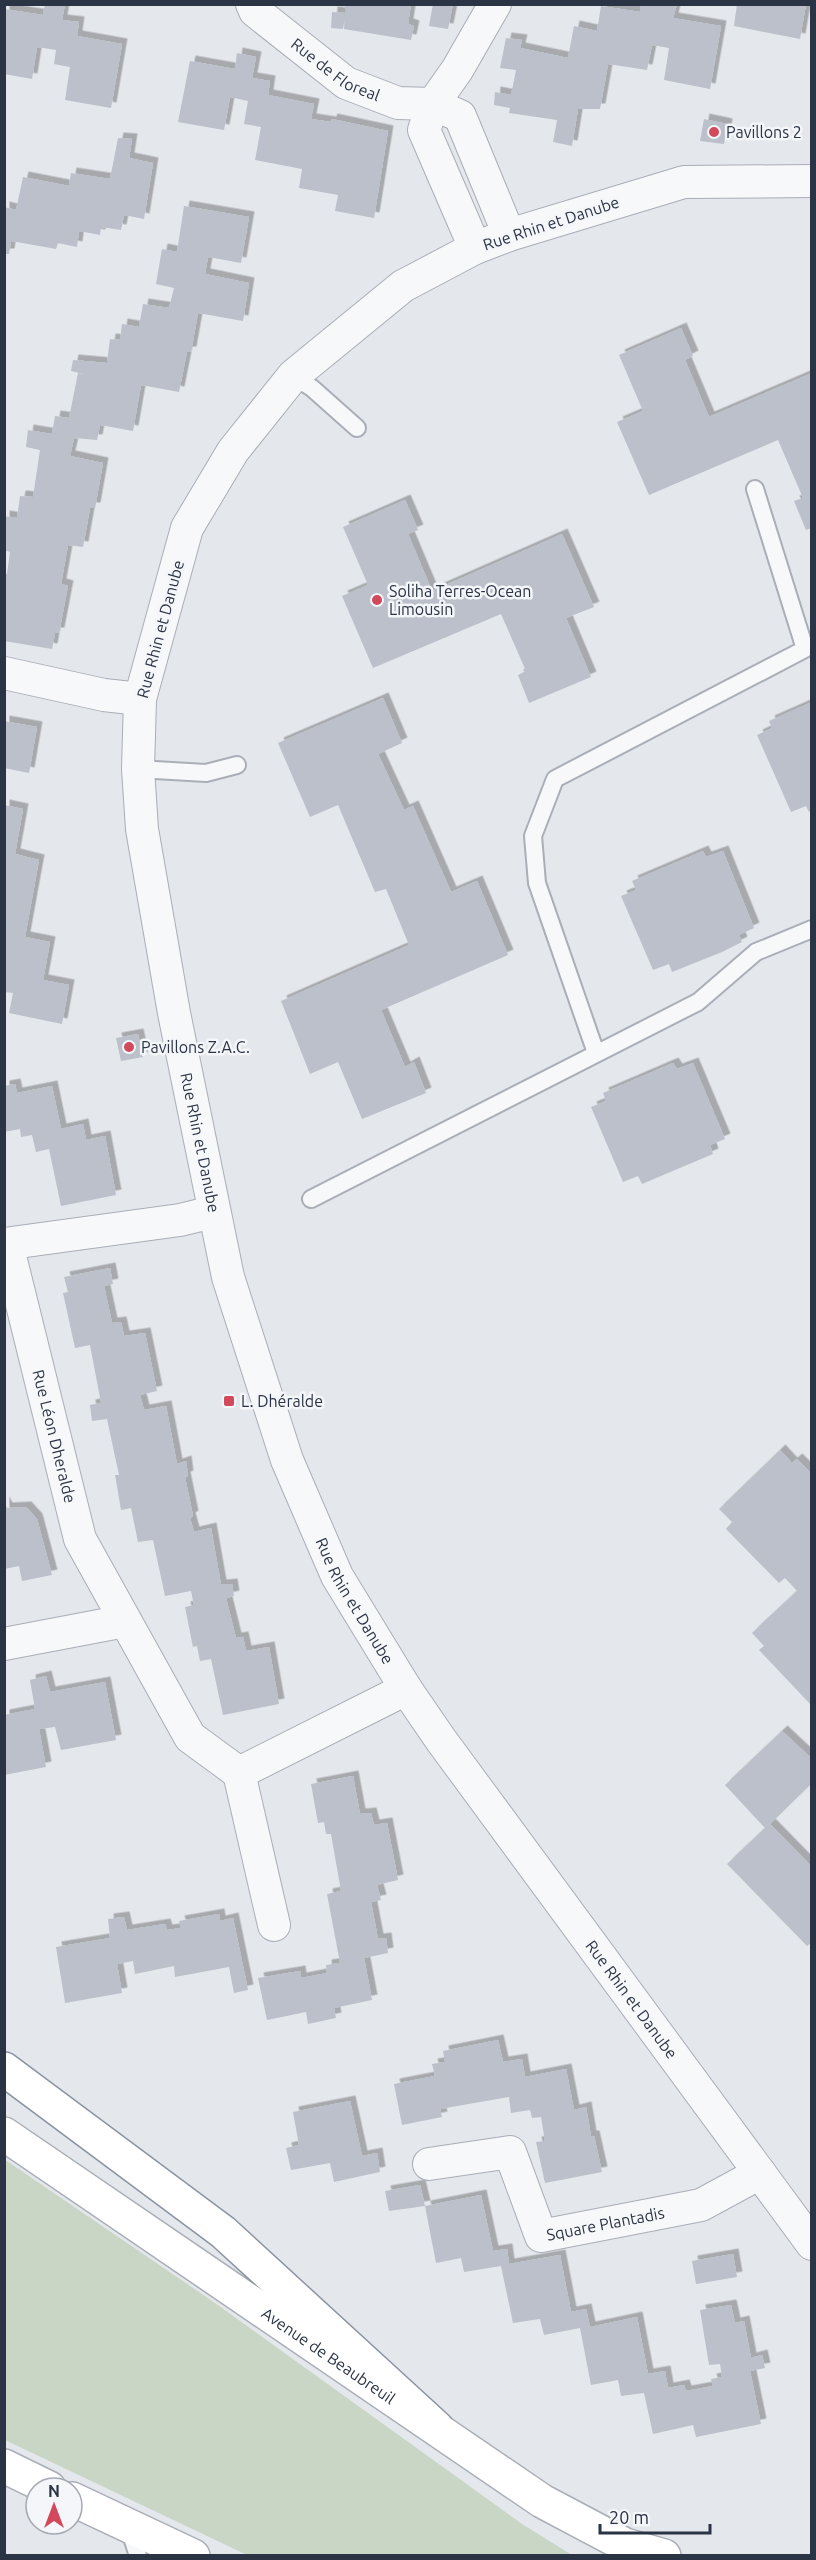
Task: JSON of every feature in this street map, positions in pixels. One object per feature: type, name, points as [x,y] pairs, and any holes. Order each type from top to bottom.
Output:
[{"type":"main road","points":[[4,2069],[223,2232],[438,2428]]},
{"type":"main road","name":"Avenue de Beaubreuil","points":[[4,2134],[542,2501],[625,2545],[664,2556]]},
{"type":"main road","points":[[4,2466],[24,2476]]},
{"type":"main road","points":[[84,2507],[133,2542],[194,2556]]},
{"type":"street","name":"Rue de Floreal","points":[[252,4],[255,11],[346,83],[398,103],[433,104]]},
{"type":"street","points":[[475,248],[424,130],[433,104],[457,70],[495,4]]},
{"type":"street","points":[[433,104],[460,116],[509,235]]},
{"type":"street","name":"Rue Rhin et Danube","points":[[812,181],[684,182],[509,235],[475,248],[403,286],[293,376],[233,451],[187,528],[140,699],[138,769],[142,829],[174,1013],[228,1277],[287,1460],[337,1576],[406,1689],[441,1740],[812,2244]]},
{"type":"street","points":[[4,674],[104,695],[140,699]]},
{"type":"street","name":"Rue Léon Dheralde","points":[[213,1212],[180,1220],[6,1244],[80,1539],[190,1737],[239,1773]]},
{"type":"street","points":[[4,1644],[125,1621]]},
{"type":"street","points":[[274,1925],[239,1773],[406,1689]]},
{"type":"street","name":"Square Plantadis","points":[[429,2164],[510,2152],[541,2236],[701,2205],[760,2173]]},
{"type":"lane","points":[[293,376],[312,388],[357,428]]},
{"type":"lane","points":[[596,1053],[537,882],[533,836],[555,779],[805,649],[755,489]]},
{"type":"lane","points":[[138,769],[206,773],[237,765]]},
{"type":"lane","points":[[311,1199],[698,1002],[756,952],[812,929]]},
{"type":"green space","points":[[4,2159],[218,2305],[522,2524],[572,2555],[247,2555],[5,2440]]},
{"type":"building","points":[[45,4],[65,4],[62,20],[79,22],[77,36],[122,44],[111,108],[65,100],[70,67],[54,64],[56,50],[37,47],[32,79],[4,74],[4,9],[43,15]]},
{"type":"building","points":[[345,4],[411,4],[408,24],[414,26],[411,40],[344,29],[345,16],[343,29],[331,28],[332,12],[345,13]]},
{"type":"building","points":[[433,4],[453,4],[448,29],[429,26]]},
{"type":"building","points":[[641,4],[677,4],[673,18],[721,26],[710,89],[664,80],[669,48],[652,45],[647,70],[608,64],[600,109],[578,109],[572,146],[553,142],[557,120],[509,113],[510,108],[494,105],[495,92],[511,95],[516,70],[500,68],[506,38],[522,40],[520,48],[568,58],[574,26],[597,31],[601,6],[640,12]]},
{"type":"building","points":[[737,4],[806,4],[800,39],[734,26]]},
{"type":"building","points":[[237,53],[256,57],[252,78],[270,81],[268,95],[314,104],[311,119],[331,122],[332,119],[388,131],[374,218],[335,211],[338,195],[299,188],[302,169],[255,160],[261,127],[244,124],[248,101],[230,97],[224,130],[178,122],[190,61],[235,69]]},
{"type":"building","name":"Pavillons 2","points":[[704,119],[727,124],[724,144],[700,141]]},
{"type":"building","points":[[118,138],[132,139],[129,158],[153,163],[144,219],[124,215],[121,230],[101,227],[100,235],[79,231],[77,247],[58,243],[56,249],[11,241],[9,254],[4,254],[4,207],[16,210],[23,177],[69,186],[71,173],[110,179]]},
{"type":"building","points":[[184,206],[249,217],[241,263],[208,257],[205,274],[249,283],[243,321],[198,313],[191,352],[187,352],[179,392],[141,385],[133,431],[100,425],[97,440],[74,438],[70,456],[103,463],[95,508],[90,508],[83,547],[68,545],[61,584],[68,586],[59,633],[55,633],[52,649],[4,641],[4,574],[7,574],[10,552],[4,550],[4,516],[17,518],[20,496],[33,497],[40,450],[26,447],[28,430],[52,434],[55,416],[69,418],[78,373],[92,376],[71,371],[73,360],[107,363],[110,339],[120,340],[122,324],[139,327],[143,304],[169,308],[174,288],[156,284],[162,249],[177,252]]},
{"type":"building","points":[[681,328],[693,356],[685,360],[709,417],[812,373],[812,528],[806,530],[794,501],[803,498],[778,440],[649,495],[617,422],[643,411],[619,355]]},
{"type":"building","points":[[405,500],[418,530],[408,534],[432,591],[562,534],[594,607],[566,618],[591,677],[529,703],[518,675],[526,671],[501,614],[373,668],[342,596],[368,585],[343,527]]},
{"type":"building","points":[[383,698],[402,743],[378,754],[404,810],[413,806],[451,892],[477,881],[508,955],[381,1010],[405,1067],[414,1062],[426,1093],[362,1119],[338,1062],[310,1074],[281,1001],[409,945],[386,889],[375,892],[338,805],[310,817],[278,743]]},
{"type":"building","points":[[812,702],[812,810],[809,812],[806,806],[791,812],[757,735],[772,728],[769,721]]},
{"type":"building","points":[[4,721],[37,727],[29,773],[4,768]]},
{"type":"building","points":[[4,805],[23,809],[15,854],[39,860],[25,937],[50,942],[43,980],[69,985],[62,1024],[9,1013],[13,993],[4,992]]},
{"type":"building","points":[[703,851],[706,857],[723,851],[754,928],[739,935],[742,942],[722,952],[672,972],[669,964],[653,970],[621,896],[636,890],[632,881]]},
{"type":"building","name":"Pavillons Z.A.C.","points":[[138,1034],[143,1057],[121,1061],[116,1038]]},
{"type":"building","points":[[673,1063],[677,1069],[693,1063],[725,1139],[710,1145],[713,1154],[642,1184],[638,1176],[623,1182],[591,1107],[606,1101],[603,1093]]},
{"type":"building","points":[[15,1084],[17,1093],[52,1086],[61,1129],[83,1124],[86,1140],[105,1136],[116,1195],[61,1206],[49,1149],[36,1152],[32,1135],[21,1137],[20,1129],[4,1132],[4,1086]]},
{"type":"building","points":[[110,1268],[113,1284],[104,1286],[112,1323],[121,1322],[124,1336],[145,1333],[157,1391],[140,1395],[144,1410],[166,1406],[177,1464],[186,1461],[188,1476],[185,1477],[194,1532],[211,1528],[221,1585],[232,1584],[234,1596],[226,1598],[236,1638],[243,1637],[246,1651],[269,1647],[279,1704],[223,1715],[211,1659],[200,1661],[197,1646],[193,1647],[185,1607],[194,1605],[191,1591],[165,1596],[153,1540],[138,1542],[131,1508],[121,1510],[115,1475],[119,1475],[107,1419],[92,1421],[90,1405],[101,1403],[90,1345],[75,1348],[63,1293],[68,1292],[64,1277]]},
{"type":"building","points":[[780,1450],[792,1463],[797,1459],[812,1474],[812,1706],[759,1650],[764,1646],[752,1633],[797,1591],[785,1578],[779,1583],[726,1529],[732,1522],[719,1509]]},
{"type":"building","points":[[4,1502],[7,1508],[26,1507],[37,1519],[52,1575],[22,1581],[19,1566],[4,1569]]},
{"type":"building","points":[[46,1676],[50,1692],[105,1682],[116,1740],[61,1750],[55,1727],[39,1729],[46,1767],[4,1775],[4,1715],[35,1709],[30,1680]]},
{"type":"building","points":[[782,1731],[812,1759],[812,1783],[770,1824],[812,1867],[812,1942],[807,1946],[727,1864],[765,1828],[725,1785]]},
{"type":"building","points":[[353,1776],[360,1814],[371,1813],[374,1825],[387,1823],[398,1880],[377,1885],[381,1900],[371,1902],[378,1939],[386,1938],[388,1953],[364,1958],[372,2000],[334,2008],[336,2018],[308,2024],[306,2012],[267,2020],[258,1978],[300,1971],[301,1978],[327,1973],[326,1965],[340,1963],[327,1894],[341,1891],[331,1834],[326,1834],[324,1822],[318,1823],[311,1784]]},
{"type":"building","points":[[219,1914],[220,1921],[233,1918],[248,1990],[234,1993],[229,1967],[175,1977],[174,1966],[135,1974],[133,1961],[117,1964],[122,1993],[65,2003],[56,1947],[110,1938],[108,1919],[124,1917],[127,1930],[165,1924],[167,1930],[181,1928],[179,1921]]},
{"type":"building","points":[[498,2040],[503,2062],[522,2059],[525,2077],[566,2069],[574,2110],[586,2107],[591,2136],[594,2136],[602,2172],[545,2183],[536,2142],[545,2141],[541,2117],[532,2118],[530,2110],[511,2113],[509,2097],[440,2109],[442,2117],[402,2125],[394,2084],[435,2076],[432,2064],[445,2062],[443,2051]]},
{"type":"building","points":[[350,2101],[362,2156],[377,2153],[380,2172],[334,2182],[330,2163],[291,2170],[286,2148],[299,2145],[293,2112]]},
{"type":"building","points":[[420,2185],[425,2206],[389,2211],[385,2191]]},
{"type":"building","points":[[481,2195],[493,2251],[507,2249],[509,2264],[560,2255],[571,2312],[586,2309],[590,2327],[637,2317],[648,2374],[665,2371],[668,2388],[684,2385],[686,2391],[713,2386],[711,2379],[722,2377],[720,2364],[709,2365],[700,2310],[731,2305],[735,2323],[744,2321],[751,2358],[762,2355],[765,2368],[750,2371],[761,2424],[696,2437],[693,2425],[653,2434],[644,2393],[621,2396],[618,2380],[591,2385],[580,2328],[544,2335],[540,2319],[513,2323],[501,2266],[464,2272],[461,2258],[436,2263],[425,2206]]},
{"type":"building","points":[[733,2254],[737,2277],[696,2284],[692,2261]]},
{"type":"place","name":"Pavillons 2","points":[[714,132]]},
{"type":"place","name":"Soliha Terres-Ocean Limousin","points":[[377,600]]},
{"type":"place","name":"Pavillons Z.A.C.","points":[[129,1047]]},
{"type":"place","name":"L. Dhéralde","points":[[229,1401]]}]
